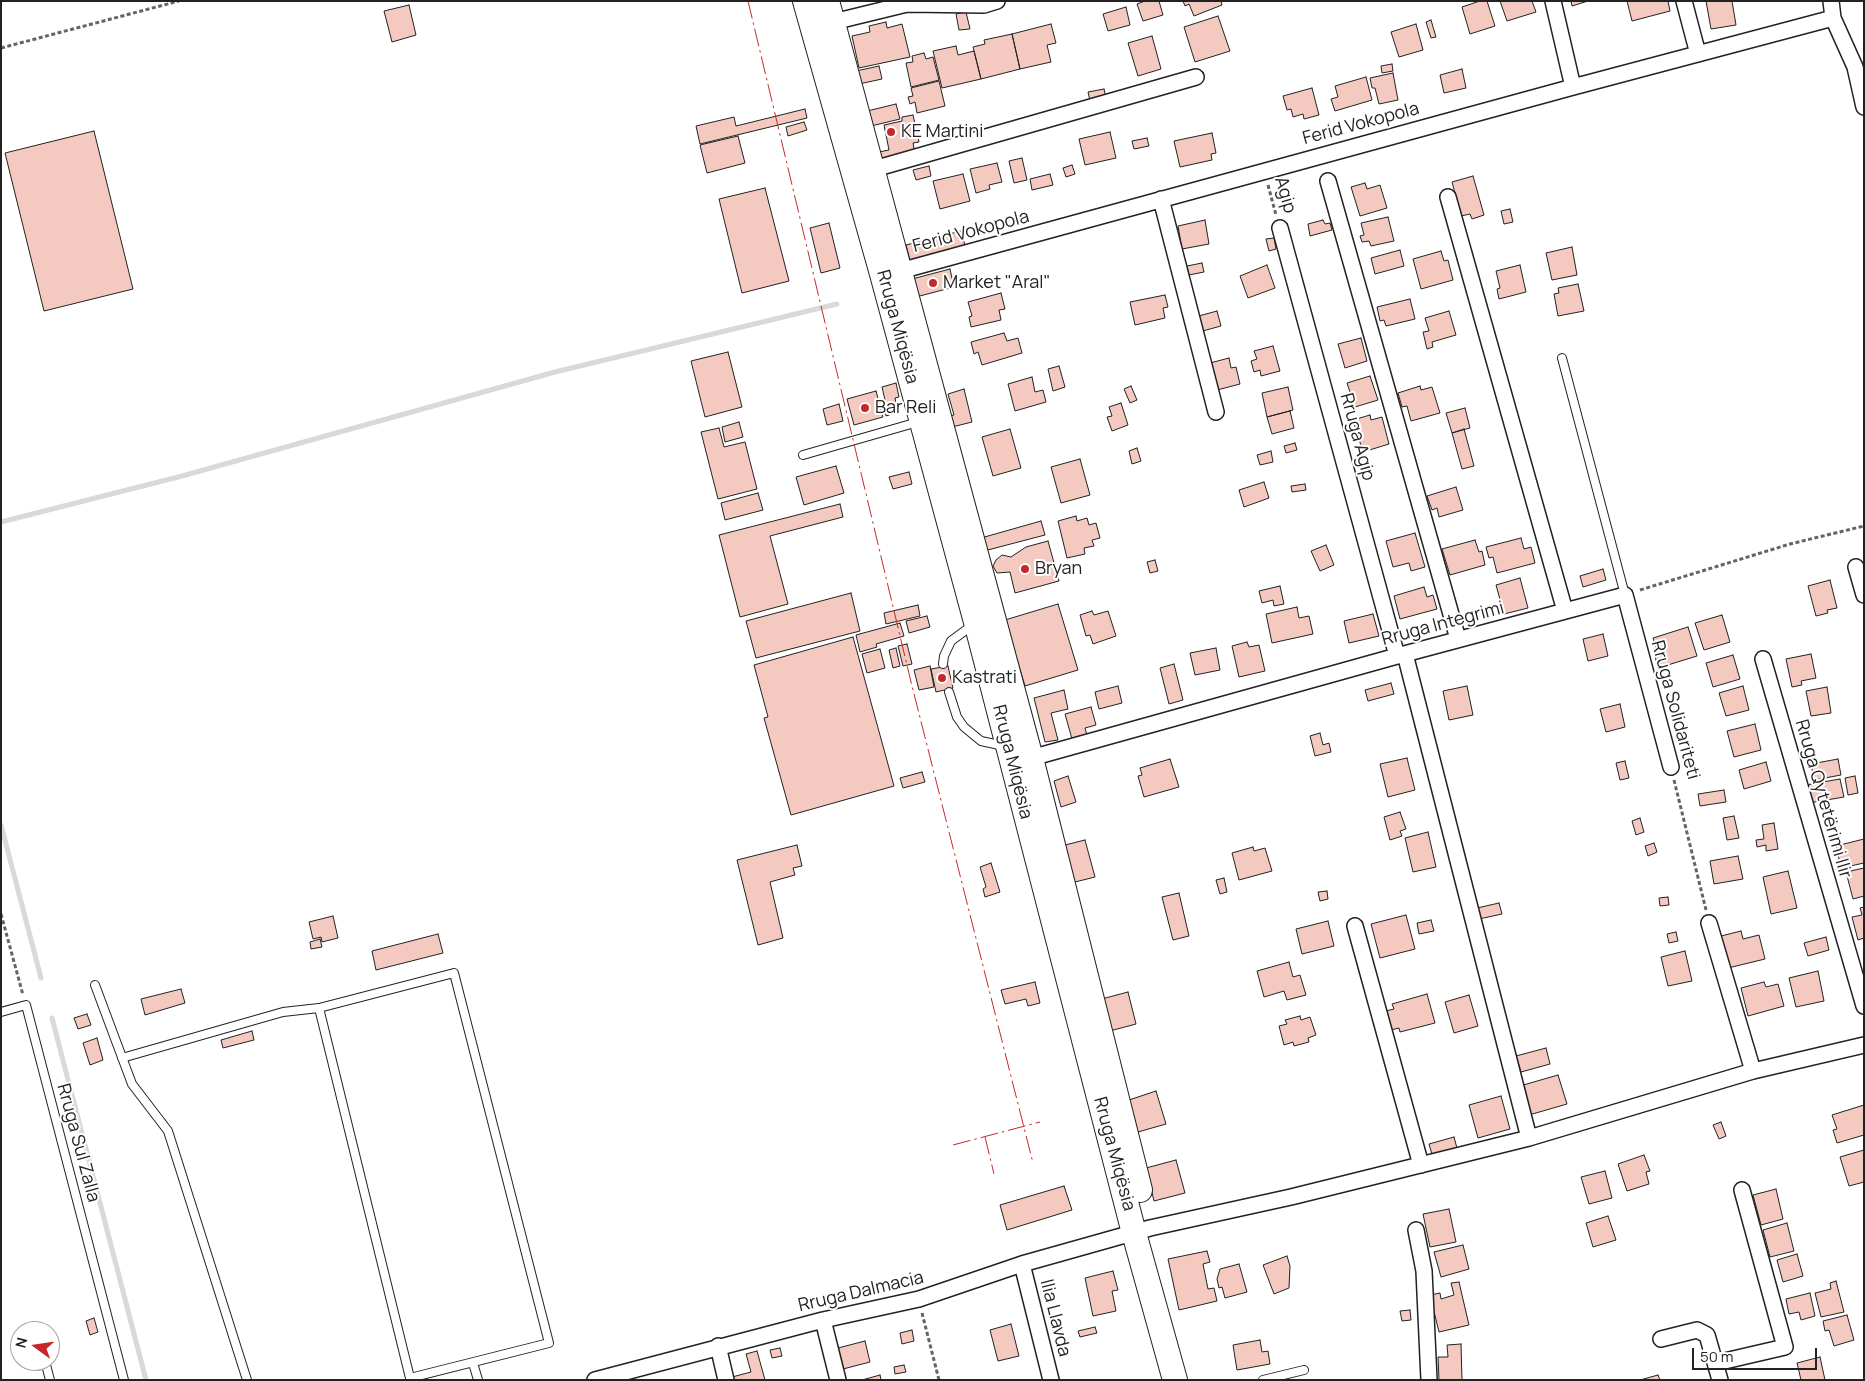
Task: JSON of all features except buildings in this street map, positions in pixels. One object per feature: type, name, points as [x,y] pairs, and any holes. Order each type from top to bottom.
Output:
[{"type":"main road","name":"Rruga Miqësia","points":[[805,1],[922,420],[1008,747],[1142,1230],[1192,1380]]},
{"type":"main road","name":"Rruga Miqësia","points":[[830,11],[1031,758],[1142,1230],[1175,1380]]},
{"type":"street","points":[[830,11],[907,4],[984,5],[997,1]]},
{"type":"street","points":[[1553,1],[1573,86]]},
{"type":"street","points":[[1684,1],[1698,54]]},
{"type":"street","points":[[1831,1],[1833,18],[1855,67],[1864,107]]},
{"type":"street","name":"Ferid Vokopola","points":[[900,271],[1263,170],[1833,18]]},
{"type":"street","points":[[874,169],[1196,78]]},
{"type":"street","points":[[1328,182],[1458,639]]},
{"type":"street","points":[[1448,197],[1565,611]]},
{"type":"street","points":[[1161,199],[1216,412]]},
{"type":"street","name":"Rruga Agip","points":[[1280,228],[1401,655],[1529,1138]]},
{"type":"street","points":[[1856,567],[1864,596]]},
{"type":"street","name":"Rruga Integrimi","points":[[1031,758],[1458,639],[1625,595]]},
{"type":"street","name":"Rruga Solidariteti","points":[[1625,595],[1671,767]]},
{"type":"street","name":"Rruga Qytetërimi Ilir","points":[[1763,659],[1864,1006]]},
{"type":"street","points":[[1709,923],[1754,1071]]},
{"type":"street","points":[[1355,926],[1422,1165]]},
{"type":"street","name":"Rruga Dalmacia","points":[[595,1380],[718,1346],[919,1299],[1022,1264],[1142,1230],[1291,1198],[1529,1138],[1754,1071],[1863,1047]]},
{"type":"street","points":[[1716,1363],[1785,1347],[1742,1190]]},
{"type":"street","points":[[1416,1230],[1424,1271],[1429,1380]]},
{"type":"street","name":"Ilia Llavda","points":[[1022,1264],[1050,1380]]},
{"type":"street","points":[[823,1320],[838,1380]]},
{"type":"street","points":[[1661,1339],[1697,1330],[1706,1334],[1720,1380]]},
{"type":"street","points":[[718,1346],[726,1380]]},
{"type":"lane","name":"Rruga Solidariteti","points":[[1562,358],[1625,595]]},
{"type":"lane","points":[[803,455],[922,420]]},
{"type":"lane","points":[[943,664],[944,656],[951,641],[976,622]]},
{"type":"lane","points":[[949,692],[957,717],[972,735],[987,743],[1008,747]]},
{"type":"lane","points":[[122,1058],[283,1012],[319,1008],[454,973],[549,1343],[410,1378],[319,1008]]},
{"type":"lane","points":[[95,986],[132,1084],[168,1131],[247,1380]]},
{"type":"lane","points":[[1,1012],[26,1005]]},
{"type":"lane","name":"Rruga Sul Zalla","points":[[26,1005],[124,1380]]},
{"type":"lane","points":[[473,1363],[478,1380]]},
{"type":"lane","points":[[1263,1380],[1304,1370]]},
{"type":"path","points":[[1,48],[179,1]]},
{"type":"path","name":"Agip","points":[[1263,170],[1280,228]]},
{"type":"path","points":[[1625,595],[1790,544],[1864,526]]},
{"type":"path","name":"Rruga Solidariteti","points":[[1671,767],[1709,923]]},
{"type":"path","points":[[1,914],[26,1005]]},
{"type":"path","points":[[919,1299],[939,1380]]},
{"type":"waterway","points":[[1,522],[182,476],[555,372],[837,304]]},
{"type":"waterway","points":[[1,825],[41,978]]},
{"type":"waterway","points":[[52,1018],[146,1380]]},
{"type":"power","points":[[748,1],[912,686],[1033,1163]]},
{"type":"power","points":[[953,1145],[1040,1122]]},
{"type":"power","points":[[985,1137],[994,1174]]},
{"type":"place","name":"KE Martini","points":[[891,132]]},
{"type":"place","name":"Market \"Aral\"","points":[[933,283]]},
{"type":"place","name":"Bar Reli","points":[[865,408]]},
{"type":"place","name":"Bryan","points":[[1025,569]]},
{"type":"place","name":"Kastrati","points":[[942,678]]}]
